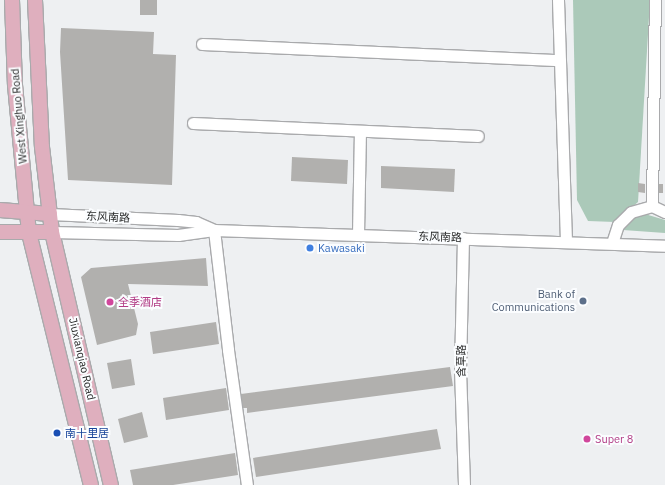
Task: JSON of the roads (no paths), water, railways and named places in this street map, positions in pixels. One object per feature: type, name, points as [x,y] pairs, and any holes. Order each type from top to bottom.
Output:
[{"type":"main road","name":"West Xinghuo Road","points":[[12,0],[15,85],[29,233]]},
{"type":"main road","name":"West Xinghuo Road","points":[[35,0],[42,147],[52,232]]},
{"type":"main road","name":"东风南路","points":[[0,210],[28,210],[50,214]]},
{"type":"main road","name":"东风南路","points":[[0,232],[52,232]]},
{"type":"main road","name":"Jiuxianqiao Road","points":[[52,232],[112,485]]},
{"type":"main road","name":"Jiuxianqiao Road","points":[[29,233],[91,485]]},
{"type":"street","points":[[558,0],[566,241]]},
{"type":"street","points":[[652,206],[655,0]]},
{"type":"street","points":[[202,44],[560,60]]},
{"type":"street","points":[[193,123],[360,132],[478,136]]},
{"type":"street","points":[[358,234],[360,132]]},
{"type":"street","points":[[612,243],[618,225],[631,212],[652,206],[665,212]]},
{"type":"street","name":"东风南路","points":[[50,214],[196,222],[214,230]]},
{"type":"street","name":"东风南路","points":[[52,232],[178,235],[214,230],[566,241],[665,246]]},
{"type":"street","points":[[214,230],[228,350],[247,485]]},
{"type":"street","name":"含草路","points":[[463,238],[460,370],[464,485]]},
{"type":"place","name":"Kawasaki","points":[[310,248]]},
{"type":"place","name":"Bank of Communications","points":[[583,301]]},
{"type":"place","name":"全季酒店","points":[[110,302]]},
{"type":"place","name":"南十里居","points":[[57,433]]},
{"type":"place","name":"Super 8","points":[[587,439]]}]
